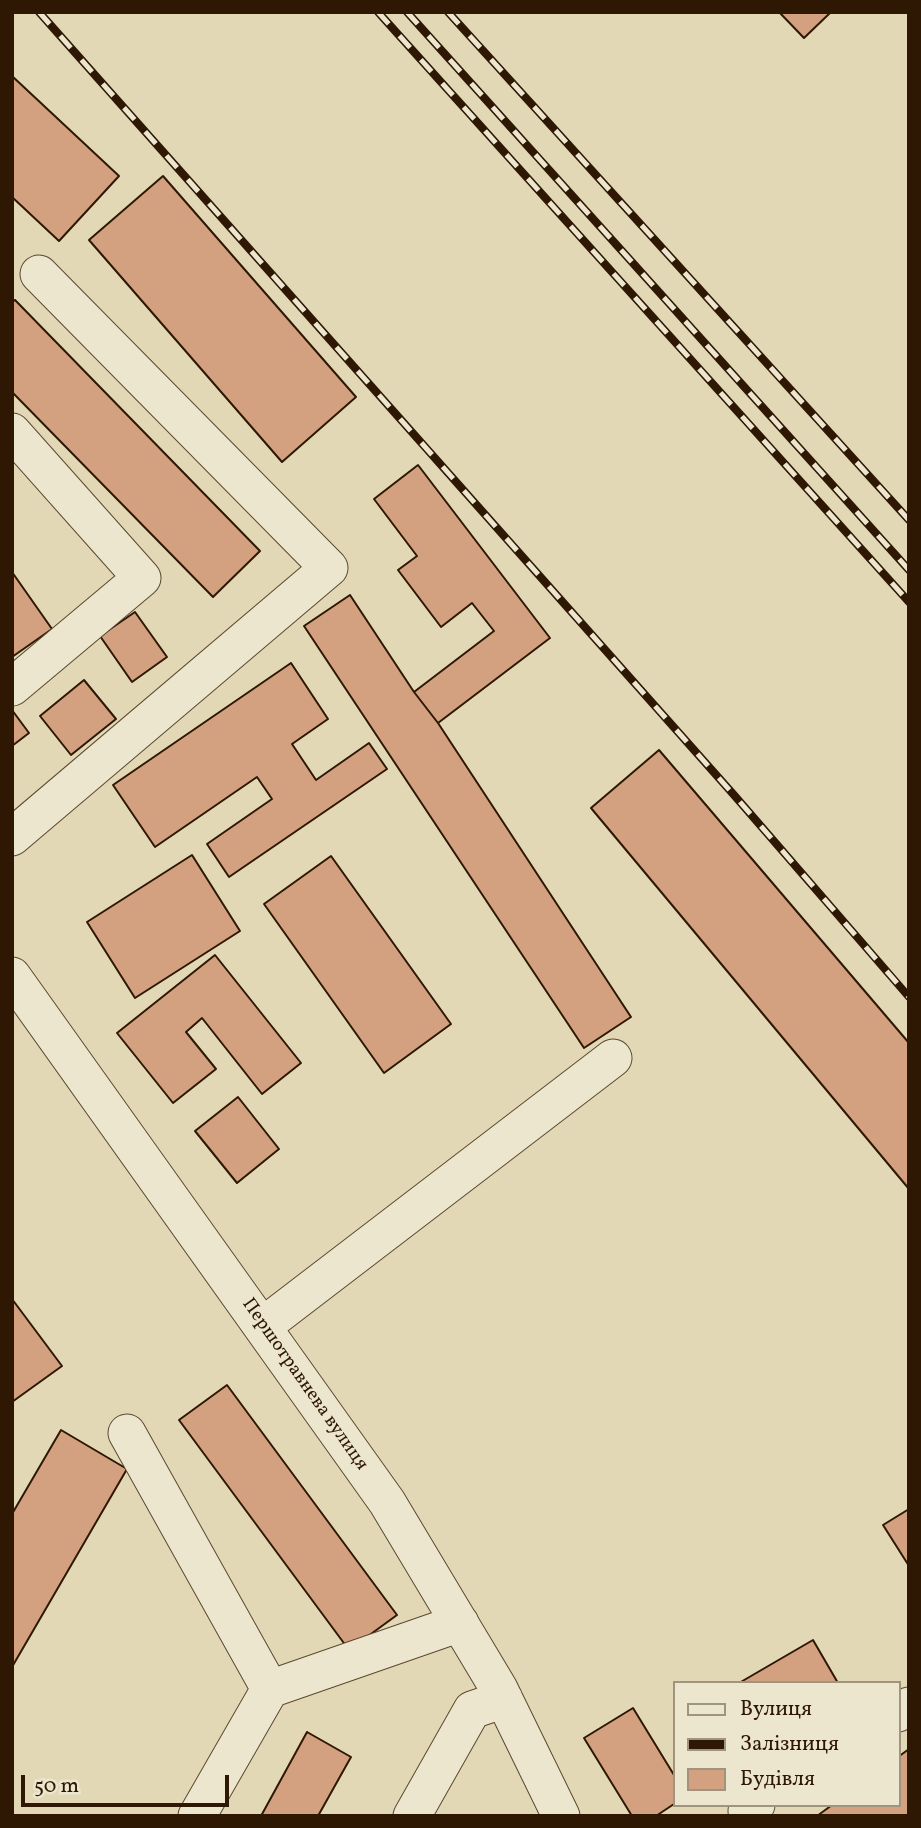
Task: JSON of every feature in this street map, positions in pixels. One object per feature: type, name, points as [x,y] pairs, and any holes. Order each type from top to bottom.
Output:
[{"type":"street","points":[[12,838],[328,568],[39,274]]},
{"type":"street","points":[[12,432],[142,578],[12,687]]},
{"type":"street","name":"Першотравнева вулиця","points":[[12,976],[23,1015],[263,1326],[387,1502],[504,1699],[561,1816]]},
{"type":"street","points":[[263,1326],[612,1058]]},
{"type":"street","points":[[127,1433],[270,1689]]},
{"type":"street","points":[[197,1816],[270,1689],[460,1623]]},
{"type":"street","points":[[412,1816],[472,1710],[504,1699]]},
{"type":"building","points":[[779,12],[831,12],[804,38]]},
{"type":"building","points":[[12,76],[119,176],[59,241],[12,197]]},
{"type":"building","points":[[163,176],[356,397],[282,462],[89,240]]},
{"type":"building","points":[[15,300],[260,551],[213,597],[12,392],[12,302]]},
{"type":"building","points":[[418,465],[550,638],[438,723],[414,692],[494,631],[472,603],[441,627],[398,570],[417,556],[374,499]]},
{"type":"building","points":[[12,572],[52,629],[12,657]]},
{"type":"building","points":[[350,595],[414,692],[438,723],[631,1017],[584,1048],[304,626]]},
{"type":"building","points":[[135,612],[167,657],[132,682],[100,636]]},
{"type":"building","points":[[291,663],[328,719],[292,744],[316,780],[369,743],[387,769],[229,877],[207,844],[272,799],[257,777],[155,847],[113,785]]},
{"type":"building","points":[[84,680],[116,719],[71,755],[40,716]]},
{"type":"building","points":[[12,710],[29,733],[12,746]]},
{"type":"building","points":[[659,750],[909,1043],[909,1189],[591,808]]},
{"type":"building","points":[[192,855],[240,931],[135,998],[87,922]]},
{"type":"building","points":[[331,856],[451,1024],[384,1073],[264,904]]},
{"type":"building","points":[[215,955],[301,1063],[262,1094],[202,1018],[186,1032],[216,1069],[173,1103],[117,1033]]},
{"type":"building","points":[[238,1097],[279,1149],[237,1183],[195,1131]]},
{"type":"building","points":[[12,1299],[62,1366],[12,1402]]},
{"type":"building","points":[[227,1385],[397,1615],[349,1650],[179,1420]]},
{"type":"building","points":[[61,1430],[127,1469],[12,1667],[12,1514]]},
{"type":"building","points":[[909,1509],[909,1566],[883,1525]]},
{"type":"building","points":[[813,1640],[837,1681],[742,1681]]},
{"type":"building","points":[[633,1708],[673,1773],[673,1805],[656,1816],[632,1816],[584,1738]]},
{"type":"building","points":[[307,1732],[351,1757],[318,1816],[261,1816]]},
{"type":"building","points":[[909,1749],[909,1816],[817,1816],[829,1807],[900,1807],[900,1756]]},
{"type":"railway","points":[[39,12],[734,795],[909,997]]},
{"type":"railway","points":[[378,12],[909,602]]},
{"type":"railway","points":[[407,12],[909,570]]},
{"type":"railway","points":[[448,12],[909,520]]}]
